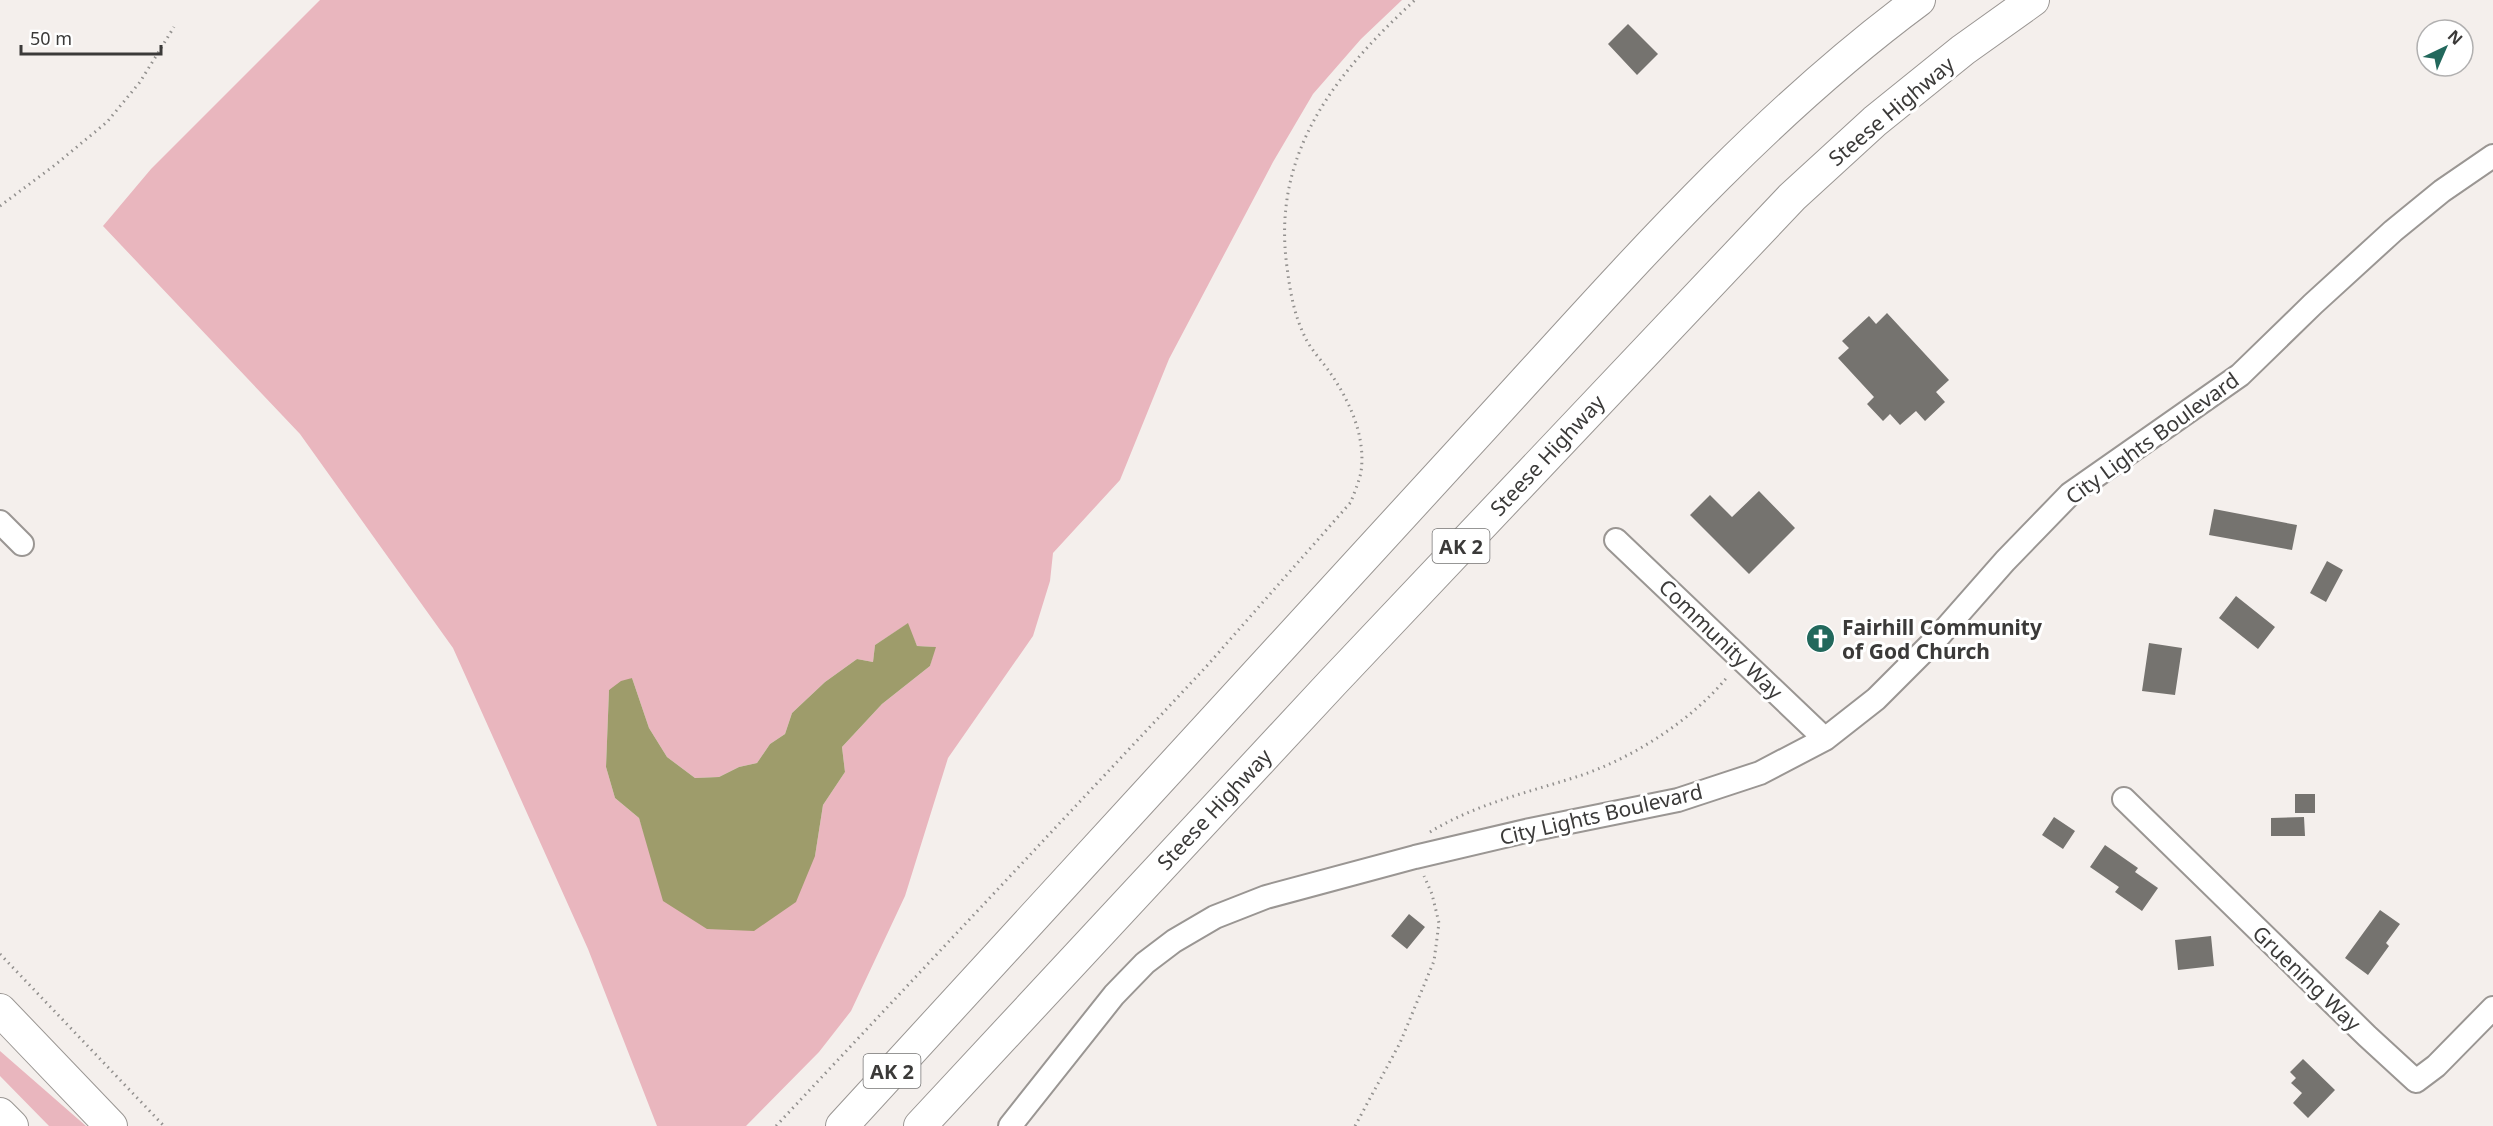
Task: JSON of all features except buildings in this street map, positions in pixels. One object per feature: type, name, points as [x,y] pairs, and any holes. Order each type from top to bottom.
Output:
[{"type":"highway","name":"AK 2","points":[[842,1126],[1365,554],[1706,187],[1794,102],[1871,35],[1919,0]]},
{"type":"highway","name":"Steese Highway","points":[[920,1126],[1324,692],[1792,197],[1875,121],[1963,50],[2033,0]]},
{"type":"highway","points":[[0,1010],[111,1126]]},
{"type":"highway","points":[[0,1114],[12,1126]]},
{"type":"street","name":"City Lights Boulevard","points":[[1010,1126],[1114,995],[1146,963],[1174,941],[1215,916],[1266,897],[1415,857],[1530,830],[1678,800],[1760,773],[1825,739],[1876,699],[1939,636],[2005,561],[2070,494],[2240,375],[2313,303],[2393,231],[2442,191],[2493,156]]},
{"type":"street","points":[[0,522],[22,544]]},
{"type":"street","name":"Community Way","points":[[1616,540],[1825,739]]},
{"type":"street","name":"Gruening Way","points":[[2124,799],[2416,1081],[2436,1066],[2493,1008]]},
{"type":"path","points":[[776,1126],[1205,668],[1351,502],[1360,475],[1363,456],[1359,433],[1345,395],[1306,339],[1292,301],[1285,253],[1286,195],[1293,165],[1318,111],[1360,54],[1415,0]]},
{"type":"path","points":[[0,206],[107,122],[140,82],[174,27]]},
{"type":"path","points":[[1355,1126],[1400,1043],[1434,961],[1439,923],[1432,894],[1415,857],[1425,835],[1456,816],[1503,798],[1579,776],[1641,748],[1712,696],[1742,659]]},
{"type":"path","points":[[0,954],[164,1126]]},
{"type":"shaded area","points":[[320,0],[1402,0],[1361,39],[1313,94],[1273,162],[1169,359],[1120,480],[1053,553],[1050,581],[1033,636],[948,758],[905,896],[851,1011],[819,1052],[746,1126],[657,1126],[588,949],[453,648],[300,434],[103,226],[151,169]],"holes":[[[907,624],[917,646],[935,647],[930,666],[882,704],[842,747],[845,772],[823,805],[815,856],[651,854],[639,818],[615,798],[606,767],[609,690],[632,678],[649,728],[667,757],[695,778],[719,777],[739,767],[757,763],[770,744],[785,734],[792,713],[825,682],[857,659],[873,662],[875,645]]]},
{"type":"shaded area","points":[[908,623],[917,646],[936,647],[930,666],[882,704],[842,747],[845,772],[823,805],[815,856],[796,902],[754,931],[707,929],[663,901],[639,818],[615,798],[606,767],[609,690],[621,681],[632,678],[649,728],[667,757],[695,778],[719,777],[739,767],[757,763],[770,744],[785,734],[792,713],[825,682],[857,659],[873,662],[875,645]]},
{"type":"shaded area","points":[[0,1051],[86,1126],[49,1126],[0,1076]]},
{"type":"place","name":"Fairhill Community of God Church","points":[[1821,639]]}]
